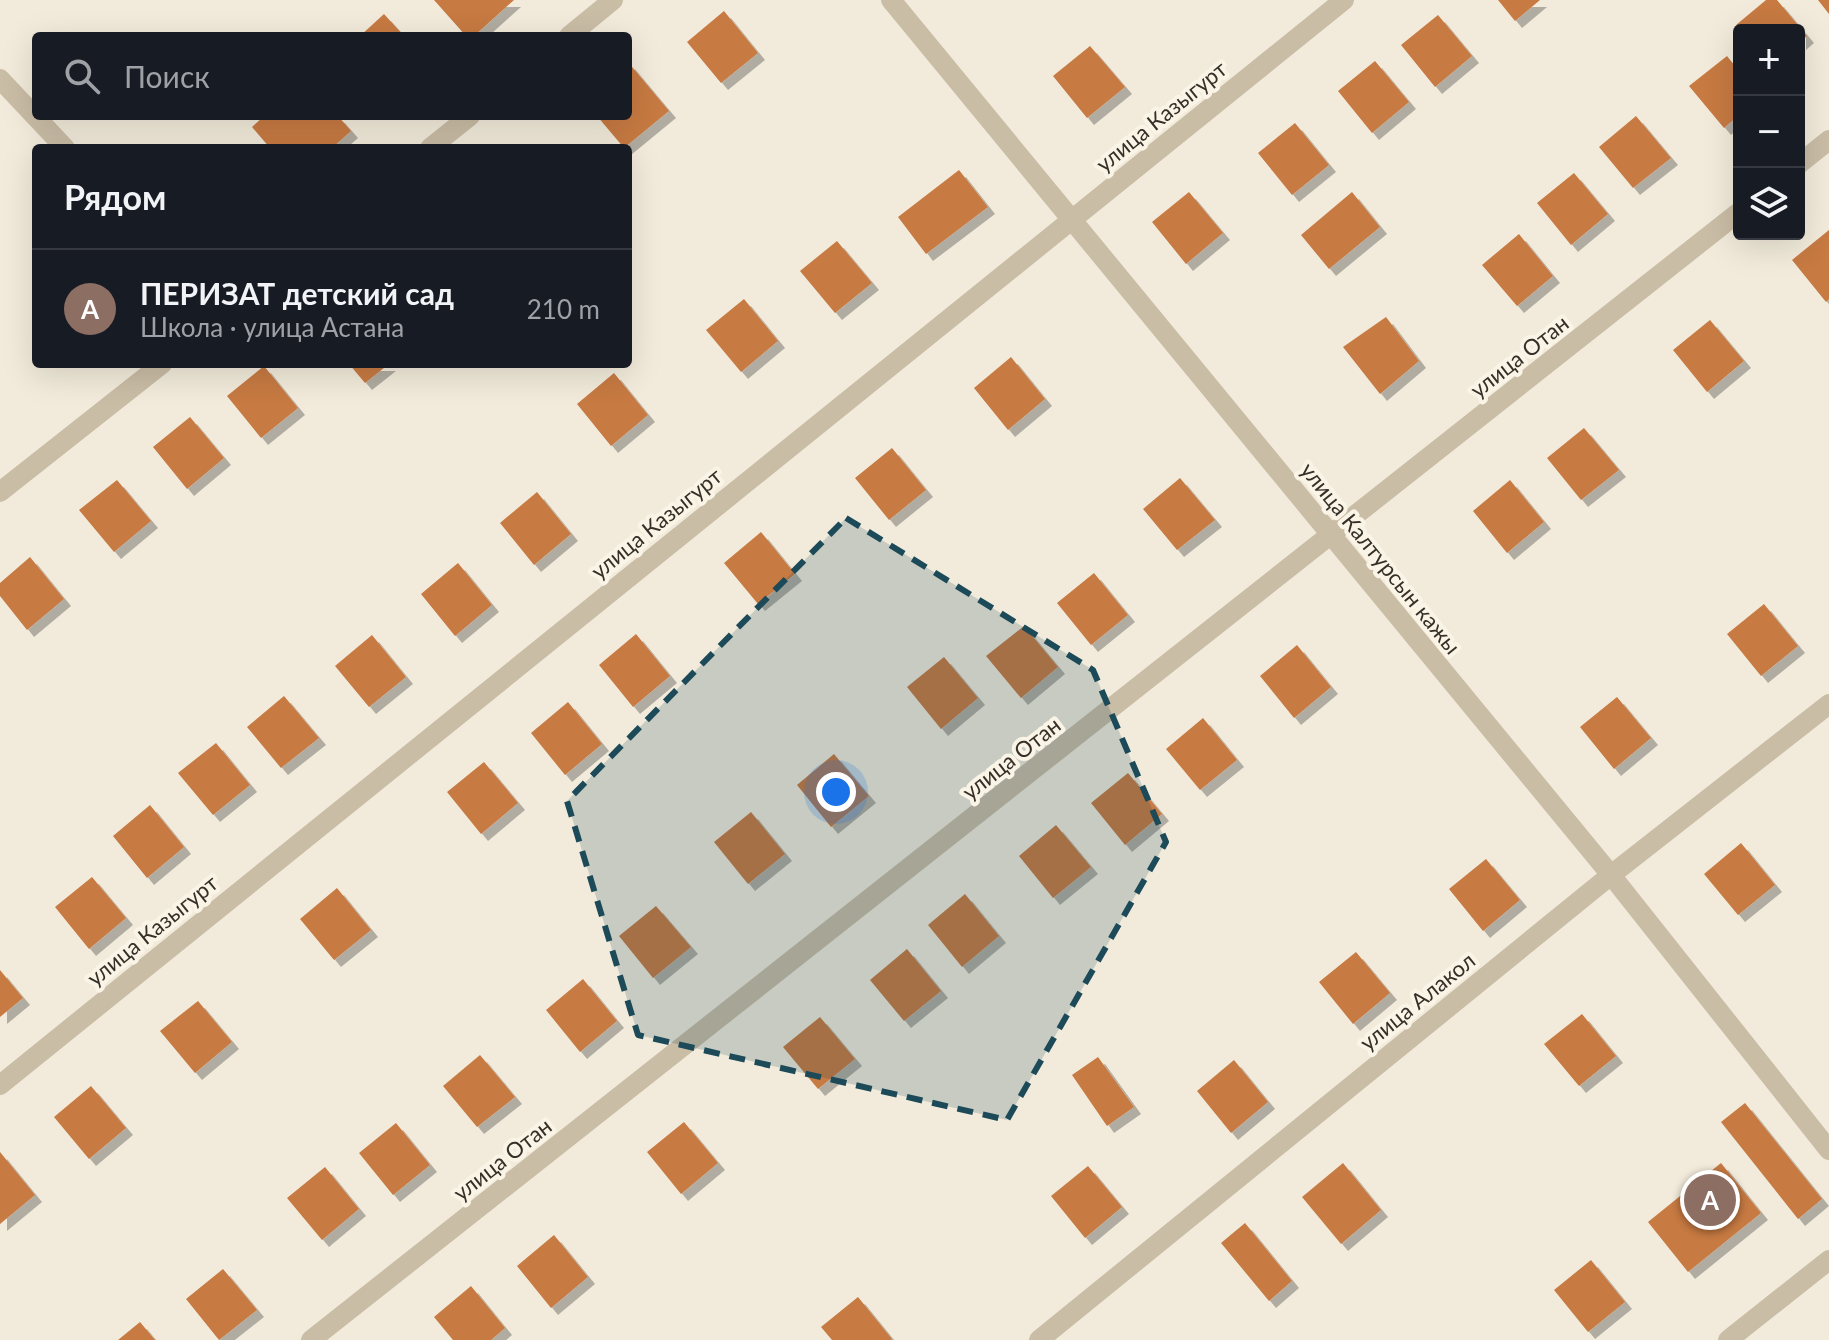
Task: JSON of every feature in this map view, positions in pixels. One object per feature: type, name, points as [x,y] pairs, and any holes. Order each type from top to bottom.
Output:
[{"type":"street","points":[[574,32],[613,0]]},
{"type":"street","name":"улица Калтурсын кажы","points":[[891,0],[1611,875],[1829,1150]]},
{"type":"street","name":"улица Казыгурт","points":[[0,1085],[1344,0]]},
{"type":"street","points":[[0,79],[32,113]]},
{"type":"street","points":[[39,120],[61,144]]},
{"type":"street","points":[[435,144],[465,120]]},
{"type":"street","points":[[1805,159],[1829,140]]},
{"type":"street","name":"улица Отан","points":[[311,1340],[1733,217]]},
{"type":"street","points":[[0,492],[157,368]]},
{"type":"street","name":"улица Алакол","points":[[1039,1340],[1611,875],[1829,704]]},
{"type":"street","points":[[1728,1340],[1829,1260]]},
{"type":"highlighted area","points":[[846,518],[1093,670],[1166,842],[1007,1120],[638,1035],[567,801]]},
{"type":"building","points":[[434,0],[514,0],[478,32],[462,32]]},
{"type":"building","points":[[1498,0],[1540,0],[1515,21]]},
{"type":"building","points":[[1766,0],[1777,0],[1797,24],[1737,24]]},
{"type":"building","points":[[1818,0],[1829,0],[1829,14]]},
{"type":"building","points":[[724,11],[758,53],[721,83],[687,42]]},
{"type":"building","points":[[384,14],[400,32],[364,32]]},
{"type":"building","points":[[1438,15],[1472,56],[1435,87],[1401,45]]},
{"type":"building","points":[[1090,46],[1125,87],[1087,118],[1053,76]]},
{"type":"building","points":[[1727,56],[1733,64],[1733,120],[1724,128],[1689,86]]},
{"type":"building","points":[[1375,61],[1409,102],[1372,133],[1338,91]]},
{"type":"building","points":[[632,67],[669,111],[629,144],[621,144],[600,120],[632,120]]},
{"type":"building","points":[[1636,116],[1671,158],[1633,188],[1599,147]]},
{"type":"building","points":[[260,120],[341,120],[351,131],[336,144],[267,144],[252,127]]},
{"type":"building","points":[[1295,123],[1329,165],[1292,195],[1258,153]]},
{"type":"building","points":[[959,170],[988,207],[926,254],[898,217]]},
{"type":"building","points":[[1574,173],[1608,214],[1571,245],[1537,203]]},
{"type":"building","points":[[1189,192],[1223,233],[1186,264],[1152,222]]},
{"type":"building","points":[[1352,192],[1380,227],[1329,269],[1301,235]]},
{"type":"building","points":[[1829,230],[1829,299],[1826,302],[1792,260]]},
{"type":"building","points":[[1519,234],[1553,276],[1517,306],[1482,265]]},
{"type":"building","points":[[837,241],[872,283],[835,313],[800,271]]},
{"type":"building","points":[[744,299],[778,341],[741,372],[706,330]]},
{"type":"building","points":[[1386,317],[1419,361],[1380,394],[1343,347]]},
{"type":"building","points":[[1710,320],[1744,361],[1707,392],[1673,350]]},
{"type":"building","points":[[1011,357],[1045,399],[1008,430],[974,388]]},
{"type":"building","points":[[266,368],[298,408],[261,438],[227,396]]},
{"type":"building","points":[[352,368],[384,368],[365,383]]},
{"type":"building","points":[[614,373],[648,415],[611,446],[577,404]]},
{"type":"building","points":[[190,417],[224,458],[187,489],[153,447]]},
{"type":"building","points":[[1584,428],[1619,470],[1581,500],[1547,458]]},
{"type":"building","points":[[892,448],[926,490],[889,520],[855,478]]},
{"type":"building","points":[[1180,478],[1215,520],[1177,550],[1143,509]]},
{"type":"building","points":[[117,480],[151,521],[114,552],[79,510]]},
{"type":"building","points":[[1510,480],[1544,522],[1507,553],[1473,511]]},
{"type":"building","points":[[537,492],[571,534],[534,565],[500,523]]},
{"type":"building","points":[[761,532],[795,574],[758,604],[724,563]]},
{"type":"building","points":[[30,557],[64,599],[27,630],[0,596],[0,583]]},
{"type":"building","points":[[458,563],[492,605],[455,636],[421,594]]},
{"type":"building","points":[[1094,573],[1128,615],[1091,645],[1057,603]]},
{"type":"building","points":[[1764,604],[1798,646],[1761,676],[1727,634]]},
{"type":"building","points":[[1024,626],[1058,667],[1021,698],[986,656]]},
{"type":"building","points":[[636,634],[670,676],[633,707],[599,665]]},
{"type":"building","points":[[372,635],[406,677],[369,707],[335,666]]},
{"type":"building","points":[[1297,645],[1331,687],[1294,718],[1260,676]]},
{"type":"building","points":[[944,657],[978,698],[941,729],[907,687]]},
{"type":"building","points":[[284,696],[319,738],[281,768],[247,727]]},
{"type":"building","points":[[1617,697],[1651,738],[1614,769],[1580,727]]},
{"type":"building","points":[[568,702],[602,744],[565,775],[531,733]]},
{"type":"building","points":[[1203,718],[1237,760],[1200,790],[1166,749]]},
{"type":"building","points":[[216,743],[250,785],[213,815],[178,773]]},
{"type":"building","points":[[834,754],[869,796],[831,827],[797,785]]},
{"type":"building","points":[[484,762],[518,803],[481,834],[447,792]]},
{"type":"building","points":[[1128,773],[1162,814],[1125,845],[1091,803]]},
{"type":"building","points":[[150,805],[184,847],[147,878],[113,836]]},
{"type":"building","points":[[751,812],[785,854],[748,884],[714,842]]},
{"type":"building","points":[[1056,825],[1091,867],[1053,898],[1019,856]]},
{"type":"building","points":[[1741,843],[1775,885],[1738,915],[1704,874]]},
{"type":"building","points":[[1486,859],[1520,900],[1483,931],[1449,889]]},
{"type":"building","points":[[92,877],[126,918],[89,949],[55,907]]},
{"type":"building","points":[[337,888],[371,930],[334,960],[300,919]]},
{"type":"building","points":[[965,894],[999,936],[962,967],[928,925]]},
{"type":"building","points":[[656,906],[691,947],[653,978],[619,936]]},
{"type":"building","points":[[907,949],[941,991],[904,1021],[870,980]]},
{"type":"building","points":[[1356,952],[1390,993],[1353,1024],[1319,982]]},
{"type":"building","points":[[0,970],[23,998],[0,1017]]},
{"type":"building","points":[[583,979],[617,1021],[580,1052],[546,1010]]},
{"type":"building","points":[[198,1001],[232,1042],[195,1073],[160,1031]]},
{"type":"building","points":[[1582,1014],[1616,1056],[1579,1086],[1544,1044]]},
{"type":"building","points":[[820,1017],[855,1059],[818,1089],[783,1047]]},
{"type":"building","points":[[480,1055],[515,1097],[477,1127],[443,1086]]},
{"type":"building","points":[[1098,1057],[1134,1107],[1107,1126],[1072,1075]]},
{"type":"building","points":[[1234,1060],[1268,1102],[1231,1133],[1197,1091]]},
{"type":"building","points":[[91,1086],[126,1128],[89,1159],[54,1117]]},
{"type":"building","points":[[1745,1103],[1822,1199],[1798,1219],[1721,1122]]},
{"type":"building","points":[[684,1122],[718,1163],[681,1194],[647,1152]]},
{"type":"building","points":[[396,1123],[430,1165],[393,1195],[359,1153]]},
{"type":"building","points":[[0,1152],[35,1195],[0,1224]]},
{"type":"building","points":[[1343,1163],[1381,1210],[1341,1244],[1302,1197]]},
{"type":"building","points":[[1721,1163],[1761,1213],[1688,1272],[1648,1222]]},
{"type":"building","points":[[1088,1166],[1122,1207],[1085,1238],[1051,1196]]},
{"type":"building","points":[[325,1167],[359,1209],[322,1240],[287,1198]]},
{"type":"building","points":[[1245,1223],[1292,1281],[1269,1301],[1221,1243]]},
{"type":"building","points":[[554,1235],[588,1277],[551,1308],[517,1266]]},
{"type":"building","points":[[1591,1260],[1625,1302],[1588,1332],[1554,1290]]},
{"type":"building","points":[[223,1269],[257,1310],[219,1340],[186,1299]]},
{"type":"building","points":[[471,1286],[505,1328],[491,1340],[453,1340],[434,1317]]},
{"type":"building","points":[[858,1297],[891,1340],[832,1340],[821,1327]]},
{"type":"building","points":[[140,1322],[155,1340],[118,1340]]},
{"type":"place","name":"ПЕРИЗАТ детский сад","points":[[1710,1200]]}]
